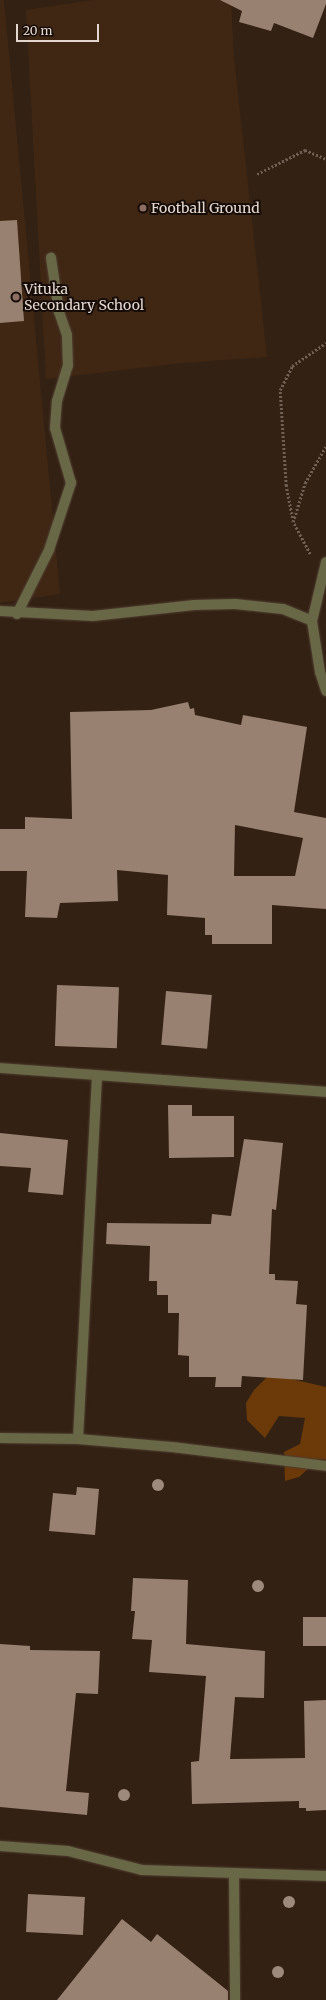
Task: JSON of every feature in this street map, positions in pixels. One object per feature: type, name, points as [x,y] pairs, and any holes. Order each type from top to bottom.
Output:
[{"type":"street","points":[[17,614],[49,550],[71,483],[55,428],[57,402],[68,366],[67,336],[59,312],[50,258]]},
{"type":"street","points":[[326,562],[312,621],[320,672],[326,691]]},
{"type":"street","points":[[0,611],[17,614],[93,616],[194,604],[235,604],[283,609],[312,621]]},
{"type":"street","points":[[0,1068],[97,1077],[326,1092]]},
{"type":"street","points":[[78,1439],[97,1077]]},
{"type":"street","points":[[0,1438],[78,1439],[172,1447],[326,1466]]},
{"type":"street","points":[[0,1846],[68,1851],[142,1870],[326,1876]]},
{"type":"street","points":[[234,1873],[235,2000]]},
{"type":"path","points":[[257,174],[305,150],[326,159]]},
{"type":"path","points":[[326,343],[292,366],[280,390],[286,486],[293,522],[307,552],[326,562]]},
{"type":"path","points":[[293,522],[305,484],[326,446]]},
{"type":"shaded area","name":"Vituka Secondary School","points":[[0,0],[4,0],[60,594],[0,603]]},
{"type":"shaded area","name":"Football Ground","points":[[93,0],[231,0],[234,59],[267,357],[182,363],[46,379],[26,10]]},
{"type":"shaded area","points":[[270,1374],[326,1387],[326,1460],[319,1459],[299,1477],[285,1481],[284,1452],[300,1444],[305,1418],[279,1416],[265,1438],[247,1420],[246,1403],[254,1390]]},
{"type":"building","points":[[220,0],[326,0],[326,4],[313,38],[274,23],[271,31],[239,22],[242,11]]},
{"type":"building","points":[[17,220],[24,321],[0,323],[0,221]]},
{"type":"building","points":[[188,702],[190,709],[194,708],[195,715],[241,725],[243,715],[307,727],[294,812],[326,818],[326,909],[272,905],[272,944],[212,944],[212,935],[205,935],[205,918],[167,915],[168,875],[117,870],[118,901],[60,903],[57,918],[25,917],[27,871],[0,871],[0,829],[25,829],[25,817],[72,819],[70,712],[151,710]],"holes":[[[235,825],[303,838],[295,876],[234,876]]]},
{"type":"building","points":[[57,985],[119,987],[117,1048],[55,1046]]},
{"type":"building","points":[[166,991],[212,995],[207,1049],[161,1045]]},
{"type":"building","points":[[168,1105],[192,1105],[192,1116],[234,1116],[234,1157],[169,1158]]},
{"type":"building","points":[[0,1133],[68,1140],[63,1195],[28,1192],[31,1168],[0,1166]]},
{"type":"building","points":[[244,1139],[283,1143],[276,1210],[272,1209],[269,1274],[275,1274],[275,1280],[298,1281],[296,1304],[307,1305],[303,1380],[242,1376],[241,1387],[215,1387],[216,1377],[189,1377],[189,1356],[178,1355],[179,1313],[168,1313],[168,1295],[157,1295],[157,1281],[149,1281],[150,1246],[106,1244],[107,1223],[211,1224],[212,1214],[231,1216]]},
{"type":"building","points":[[77,1487],[99,1489],[95,1535],[49,1531],[53,1493],[76,1495]]},
{"type":"building","points":[[133,1578],[188,1580],[186,1644],[265,1651],[264,1698],[235,1697],[230,1759],[305,1758],[304,1701],[326,1700],[326,1810],[306,1811],[306,1808],[299,1808],[299,1801],[192,1804],[191,1762],[199,1761],[206,1676],[149,1672],[152,1640],[132,1639],[135,1611],[131,1611]]},
{"type":"building","points":[[303,1617],[326,1617],[326,1646],[303,1646]]},
{"type":"building","points":[[0,1644],[30,1646],[30,1650],[100,1651],[98,1694],[76,1693],[66,1791],[89,1793],[87,1815],[0,1807]]},
{"type":"building","points":[[28,1894],[85,1897],[83,1935],[26,1932]]},
{"type":"building","points":[[122,1919],[151,1942],[157,1934],[228,1991],[228,2000],[57,2000]]},
{"type":"place","name":"Football Ground","points":[[143,208]]},
{"type":"place","name":"Vituka Secondary School","points":[[16,297]]}]
